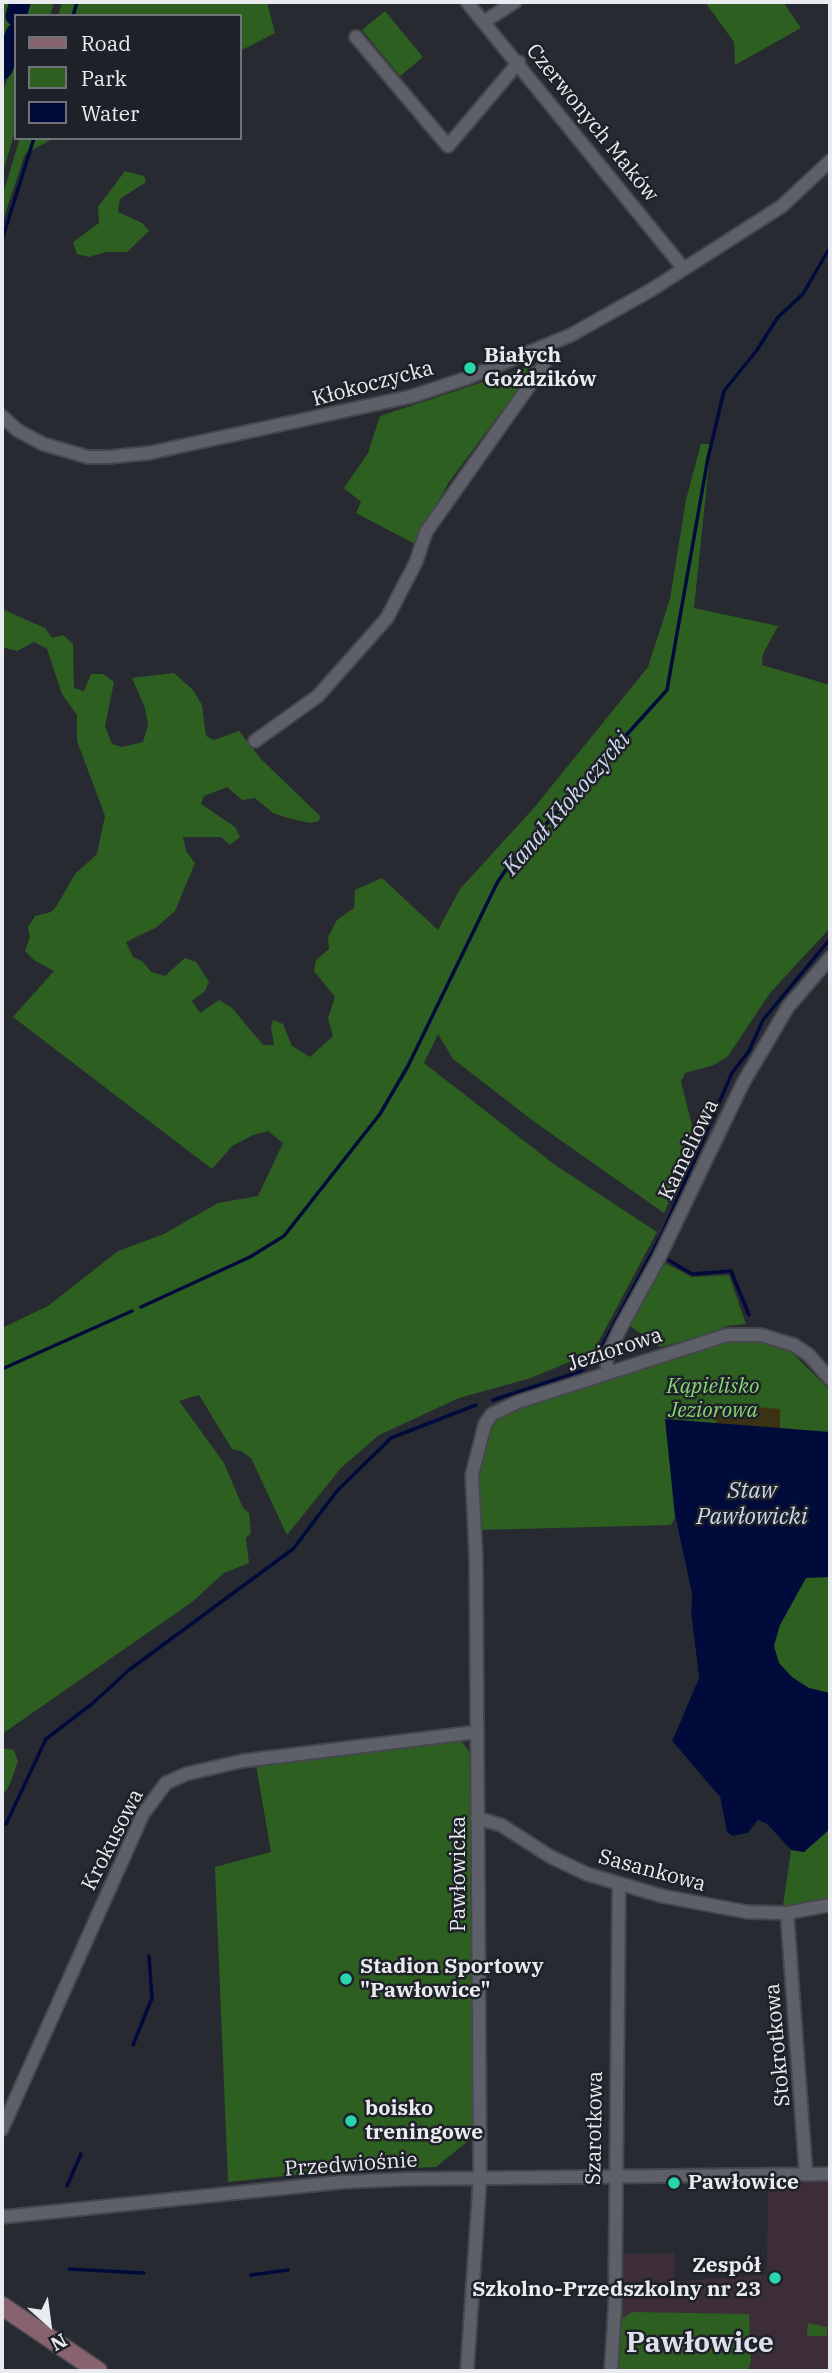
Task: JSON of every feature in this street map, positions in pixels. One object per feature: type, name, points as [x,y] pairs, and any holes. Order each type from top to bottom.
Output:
[{"type":"street","name":"Czerwonych Maków","points":[[467,2],[519,62],[684,269]]},
{"type":"street","points":[[485,21],[515,2]]},
{"type":"street","points":[[356,37],[448,146],[519,62]]},
{"type":"street","name":"Kłokoczycka","points":[[2,416],[17,430],[67,453],[88,457],[149,453],[376,406],[467,379],[545,347],[684,269],[782,206],[830,161]]},
{"type":"street","points":[[255,741],[318,696],[387,618],[416,562],[426,532],[544,365],[545,347]]},
{"type":"street","name":"Kameliowa","points":[[608,1372],[605,1363],[611,1349],[743,1083],[788,1007],[830,958]]},
{"type":"street","name":"Jeziorowa","points":[[472,1502],[477,1447],[485,1424],[492,1415],[519,1402],[707,1340],[747,1334],[794,1345],[809,1355],[830,1379]]},
{"type":"street","name":"Pawłowicka","points":[[467,2371],[480,2178],[477,1732],[472,1502]]},
{"type":"street","name":"Krokusowa","points":[[2,2129],[144,1814],[166,1783],[186,1774],[242,1761],[477,1732]]},
{"type":"street","name":"Sasankowa","points":[[477,1818],[502,1825],[551,1857],[619,1885],[747,1913],[787,1913],[830,1905]]},
{"type":"street","name":"Szarotkowa","points":[[611,2371],[615,2307],[614,2175],[619,1885]]},
{"type":"street","name":"Stokrotkowa","points":[[787,1913],[806,2175]]},
{"type":"street","name":"Przedwiośnie","points":[[2,2217],[342,2182],[614,2175],[830,2174]]},
{"type":"street","points":[[2,2306],[99,2371]]},
{"type":"shaded area","name":"Zespół Szkolno-Przedszkolny nr 23","points":[[768,2182],[830,2182],[830,2371],[619,2371],[617,2367],[622,2254],[674,2253],[674,2282],[767,2274]]},
{"type":"green space","points":[[2,2],[18,2],[2,49]]},
{"type":"green space","points":[[28,2],[54,2],[51,14],[26,14]]},
{"type":"green space","points":[[62,2],[267,2],[275,33],[242,50],[242,14],[59,14]]},
{"type":"green space","points":[[705,2],[783,2],[801,28],[735,65],[734,42]]},
{"type":"green space","points":[[385,11],[423,57],[400,76],[362,30]]},
{"type":"green space","points":[[14,61],[14,135],[2,175],[2,94]]},
{"type":"green space","points":[[19,140],[50,140],[25,154],[2,223],[2,197]]},
{"type":"green space","points":[[125,171],[144,176],[146,182],[120,199],[118,212],[142,223],[149,231],[127,252],[106,252],[89,257],[77,254],[73,242],[99,223],[98,207]]},
{"type":"green space","points":[[537,364],[449,482],[415,544],[356,513],[361,502],[344,488],[368,453],[380,416]]},
{"type":"green space","points":[[701,444],[711,444],[694,608],[778,626],[763,654],[762,665],[830,685],[830,928],[770,993],[728,1056],[714,1065],[685,1073],[681,1082],[696,1141],[664,1213],[536,1123],[453,1059],[438,1034],[424,1063],[555,1165],[657,1232],[593,1352],[531,1378],[459,1398],[379,1435],[341,1468],[287,1535],[251,1458],[232,1449],[199,1395],[179,1401],[224,1463],[243,1508],[249,1513],[251,1533],[246,1538],[249,1563],[224,1573],[192,1602],[2,1734],[2,1328],[48,1306],[118,1251],[164,1234],[218,1203],[258,1196],[283,1143],[268,1131],[253,1135],[232,1146],[212,1169],[13,1017],[54,971],[34,960],[25,951],[30,937],[28,927],[35,916],[51,912],[56,907],[75,874],[97,854],[105,816],[77,741],[77,715],[62,694],[47,649],[34,642],[17,651],[2,647],[2,609],[45,628],[52,638],[63,635],[73,644],[74,688],[84,691],[91,674],[103,674],[114,682],[105,726],[112,744],[122,747],[143,742],[148,725],[145,708],[132,678],[174,673],[193,690],[202,705],[206,736],[214,740],[239,731],[261,759],[320,816],[319,821],[310,823],[288,818],[273,813],[255,798],[242,800],[227,787],[204,796],[201,804],[235,827],[240,837],[230,845],[221,837],[183,837],[186,851],[195,863],[175,911],[157,927],[126,942],[133,957],[143,962],[151,972],[165,976],[185,958],[196,962],[209,982],[205,991],[192,1001],[200,1013],[219,1000],[232,1008],[263,1045],[274,1045],[271,1027],[273,1020],[283,1024],[292,1046],[310,1057],[333,1036],[328,1018],[335,997],[314,971],[316,960],[329,949],[328,937],[337,920],[354,908],[355,890],[382,878],[438,930],[460,889],[533,809],[648,667],[670,599],[686,500]]},
{"type":"green space","points":[[665,1263],[692,1277],[729,1275],[746,1324],[726,1326],[713,1333],[660,1347],[630,1326]]},
{"type":"green space","name":"Kąpielisko Jeziorowa","points":[[759,1340],[789,1350],[830,1390],[830,1898],[783,1906],[791,1850],[767,1824],[758,1820],[748,1833],[732,1836],[727,1832],[720,1797],[672,1741],[699,1678],[691,1612],[692,1594],[675,1517],[671,1525],[479,1530],[478,1467],[486,1433],[503,1414],[726,1341]]},
{"type":"green space","name":"Stadion Sportowy \"Pawłowice\"","points":[[460,1739],[470,1753],[473,2137],[436,2167],[323,2172],[228,2182],[215,1867],[271,1852],[256,1765]]},
{"type":"green space","points":[[2,1748],[14,1750],[18,1761],[2,1797]]},
{"type":"green space","points":[[632,2312],[749,2314],[751,2362],[747,2371],[619,2369],[620,2320]]},
{"type":"green space","points":[[808,2323],[827,2327],[827,2336],[807,2336]]},
{"type":"sand","points":[[717,1404],[780,1409],[780,1430],[716,1423]]},
{"type":"water","name":"Staw Pawłowicki","points":[[665,1419],[830,1432],[830,1577],[806,1578],[780,1625],[774,1646],[779,1663],[792,1677],[809,1688],[830,1693],[830,1829],[804,1852],[791,1850],[767,1824],[758,1820],[748,1833],[732,1836],[727,1832],[720,1797],[672,1741],[699,1678],[691,1612],[692,1594],[675,1516]]},
{"type":"waterway","points":[[17,14],[20,2]]},
{"type":"waterway","points":[[74,14],[77,2]]},
{"type":"waterway","points":[[2,69],[14,39]]},
{"type":"waterway","points":[[2,240],[33,140]]},
{"type":"waterway","name":"Kanał Kłokoczycki","points":[[141,1307],[250,1257],[284,1236],[380,1114],[408,1066],[497,883],[509,865],[667,690],[708,458],[724,391],[757,350],[778,317],[803,294],[830,247]]},
{"type":"waterway","points":[[599,1352],[663,1232],[732,1073],[749,1051],[763,1020],[830,939]]},
{"type":"waterway","points":[[665,1258],[692,1274],[731,1271],[749,1315]]},
{"type":"waterway","name":"Kanał Kłokoczycki","points":[[2,1369],[132,1311]]},
{"type":"waterway","points":[[493,1400],[581,1371],[592,1360]]},
{"type":"waterway","points":[[6,1824],[46,1739],[93,1703],[129,1670],[293,1549],[337,1491],[391,1438],[476,1405]]},
{"type":"waterway","points":[[133,2045],[152,1998],[149,1956]]},
{"type":"waterway","points":[[67,2186],[81,2154]]},
{"type":"waterway","points":[[69,2269],[144,2273]]},
{"type":"waterway","points":[[251,2275],[288,2270]]},
{"type":"place","name":"Białych Goździków","points":[[470,368]]},
{"type":"place","name":"Stadion Sportowy \"Pawłowice\"","points":[[346,1979]]},
{"type":"place","name":"boisko treningowe","points":[[351,2121]]},
{"type":"place","name":"Pawłowice","points":[[674,2183]]},
{"type":"place","name":"Zespół Szkolno-Przedszkolny nr 23","points":[[775,2278]]},
{"type":"district","name":"Pawłowice","points":[[700,2344]]}]
